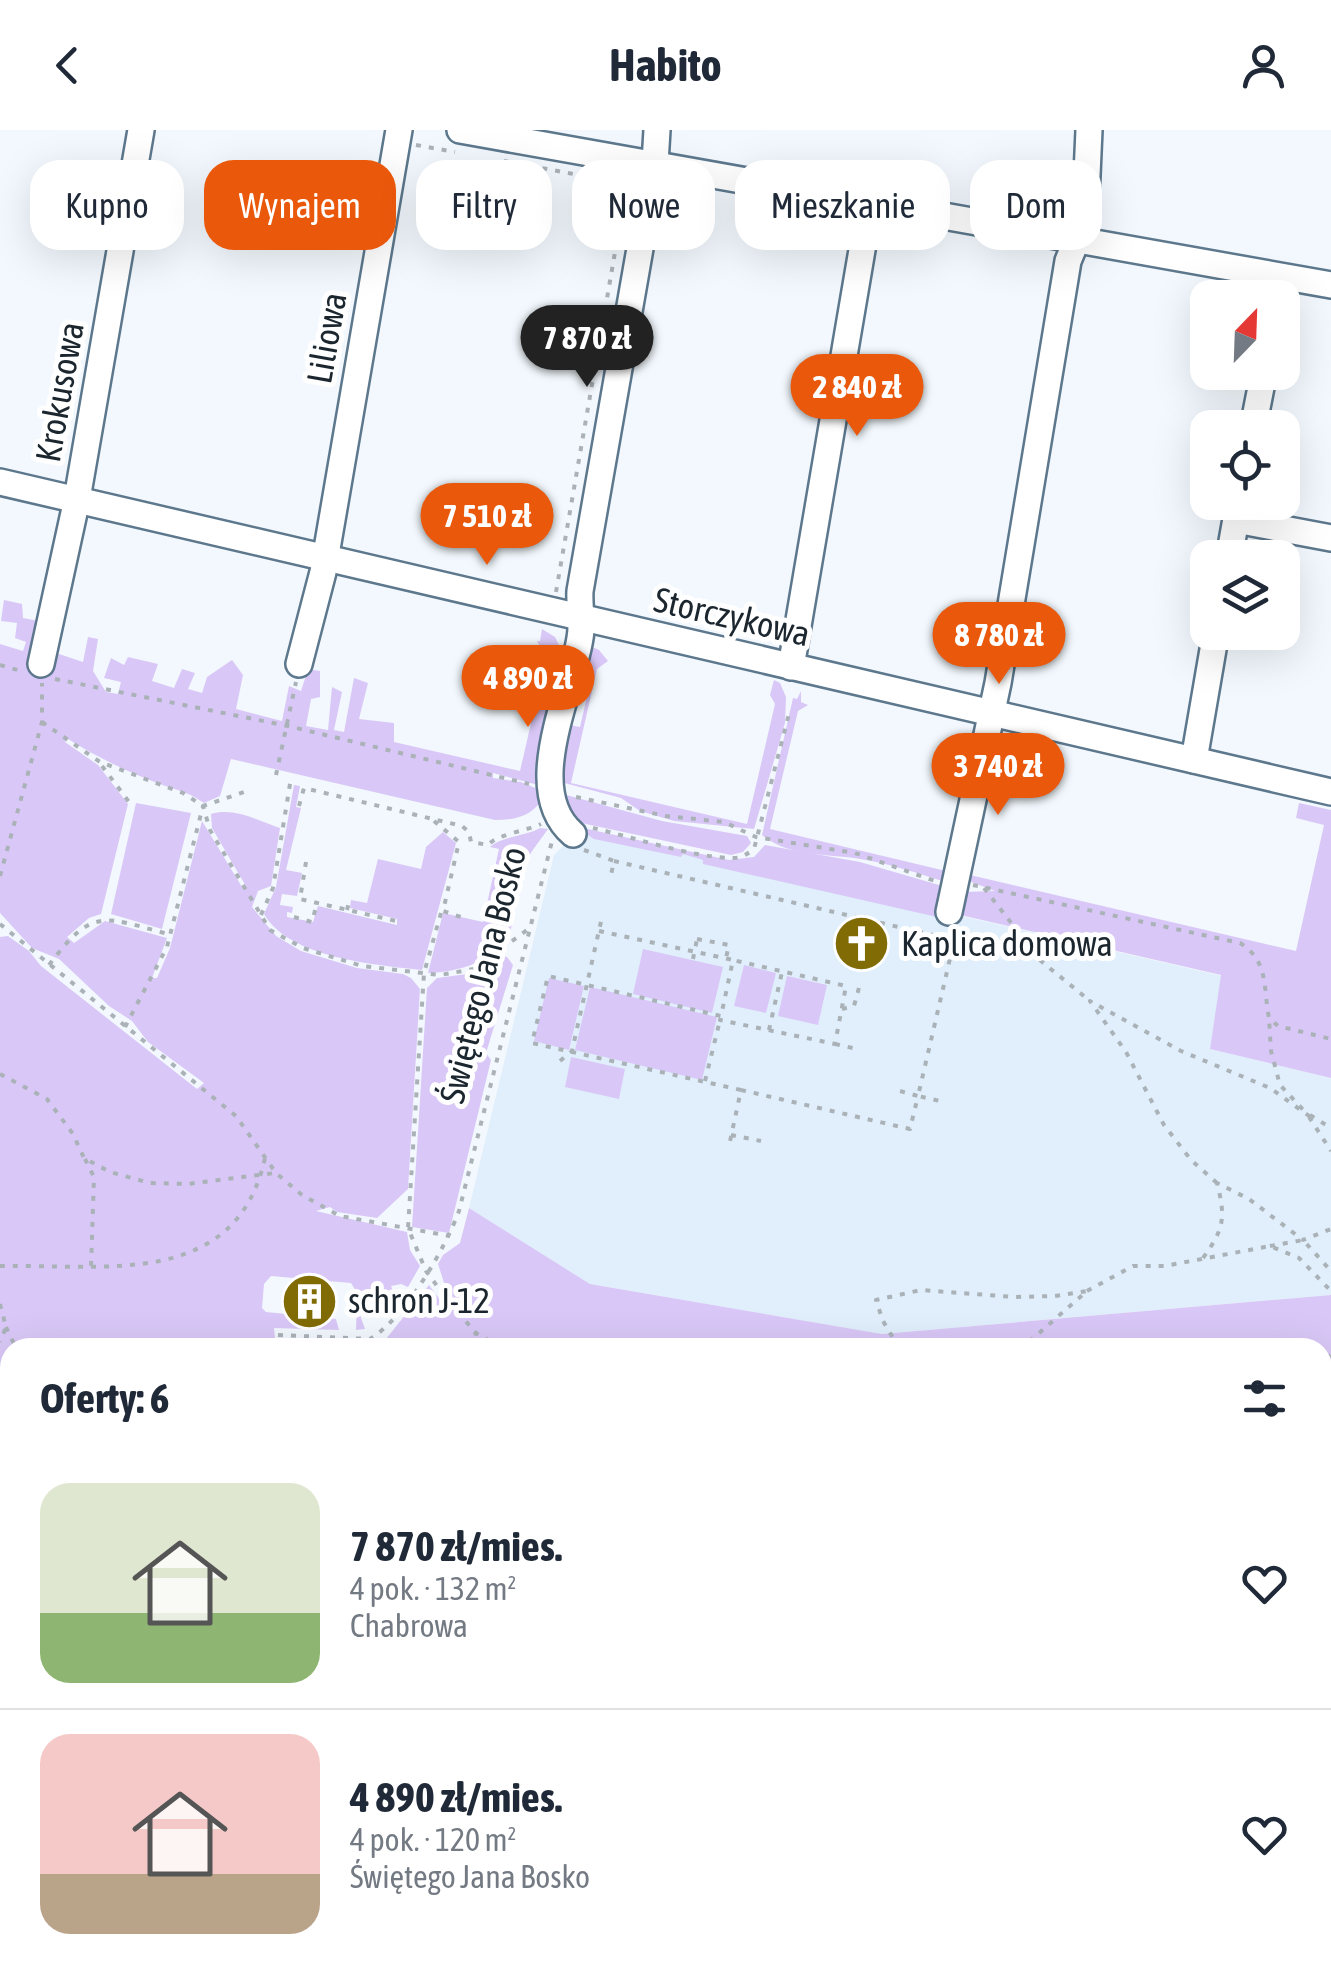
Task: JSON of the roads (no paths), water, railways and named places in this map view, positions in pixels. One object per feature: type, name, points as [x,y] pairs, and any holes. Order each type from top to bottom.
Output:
[{"type":"street","name":"Krokusowa","points":[[40,664],[77,499],[140,130]]},
{"type":"street","name":"Liliowa","points":[[300,664],[324,558],[399,130]]},
{"type":"street","points":[[460,130],[637,160]]},
{"type":"street","name":"Świętego Jana Bosko","points":[[643,160],[657,130]]},
{"type":"street","points":[[1088,160],[1089,130]]},
{"type":"street","points":[[1102,247],[1249,280]]},
{"type":"street","name":"Świętego Jana Bosko","points":[[566,831],[552,789],[553,744],[580,641],[580,591],[630,250]]},
{"type":"street","points":[[792,667],[862,250]]},
{"type":"street","points":[[949,912],[992,714],[1073,250]]},
{"type":"street","points":[[1300,286],[1331,284]]},
{"type":"street","name":"Storczykowa","points":[[0,482],[1331,792]]},
{"type":"street","points":[[1269,520],[1331,538]]},
{"type":"street","points":[[1194,760],[1213,650]]},
{"type":"place","name":"Kaplica domowa","points":[[862,944]]},
{"type":"place","name":"schron J-12","points":[[309,1301]]}]
